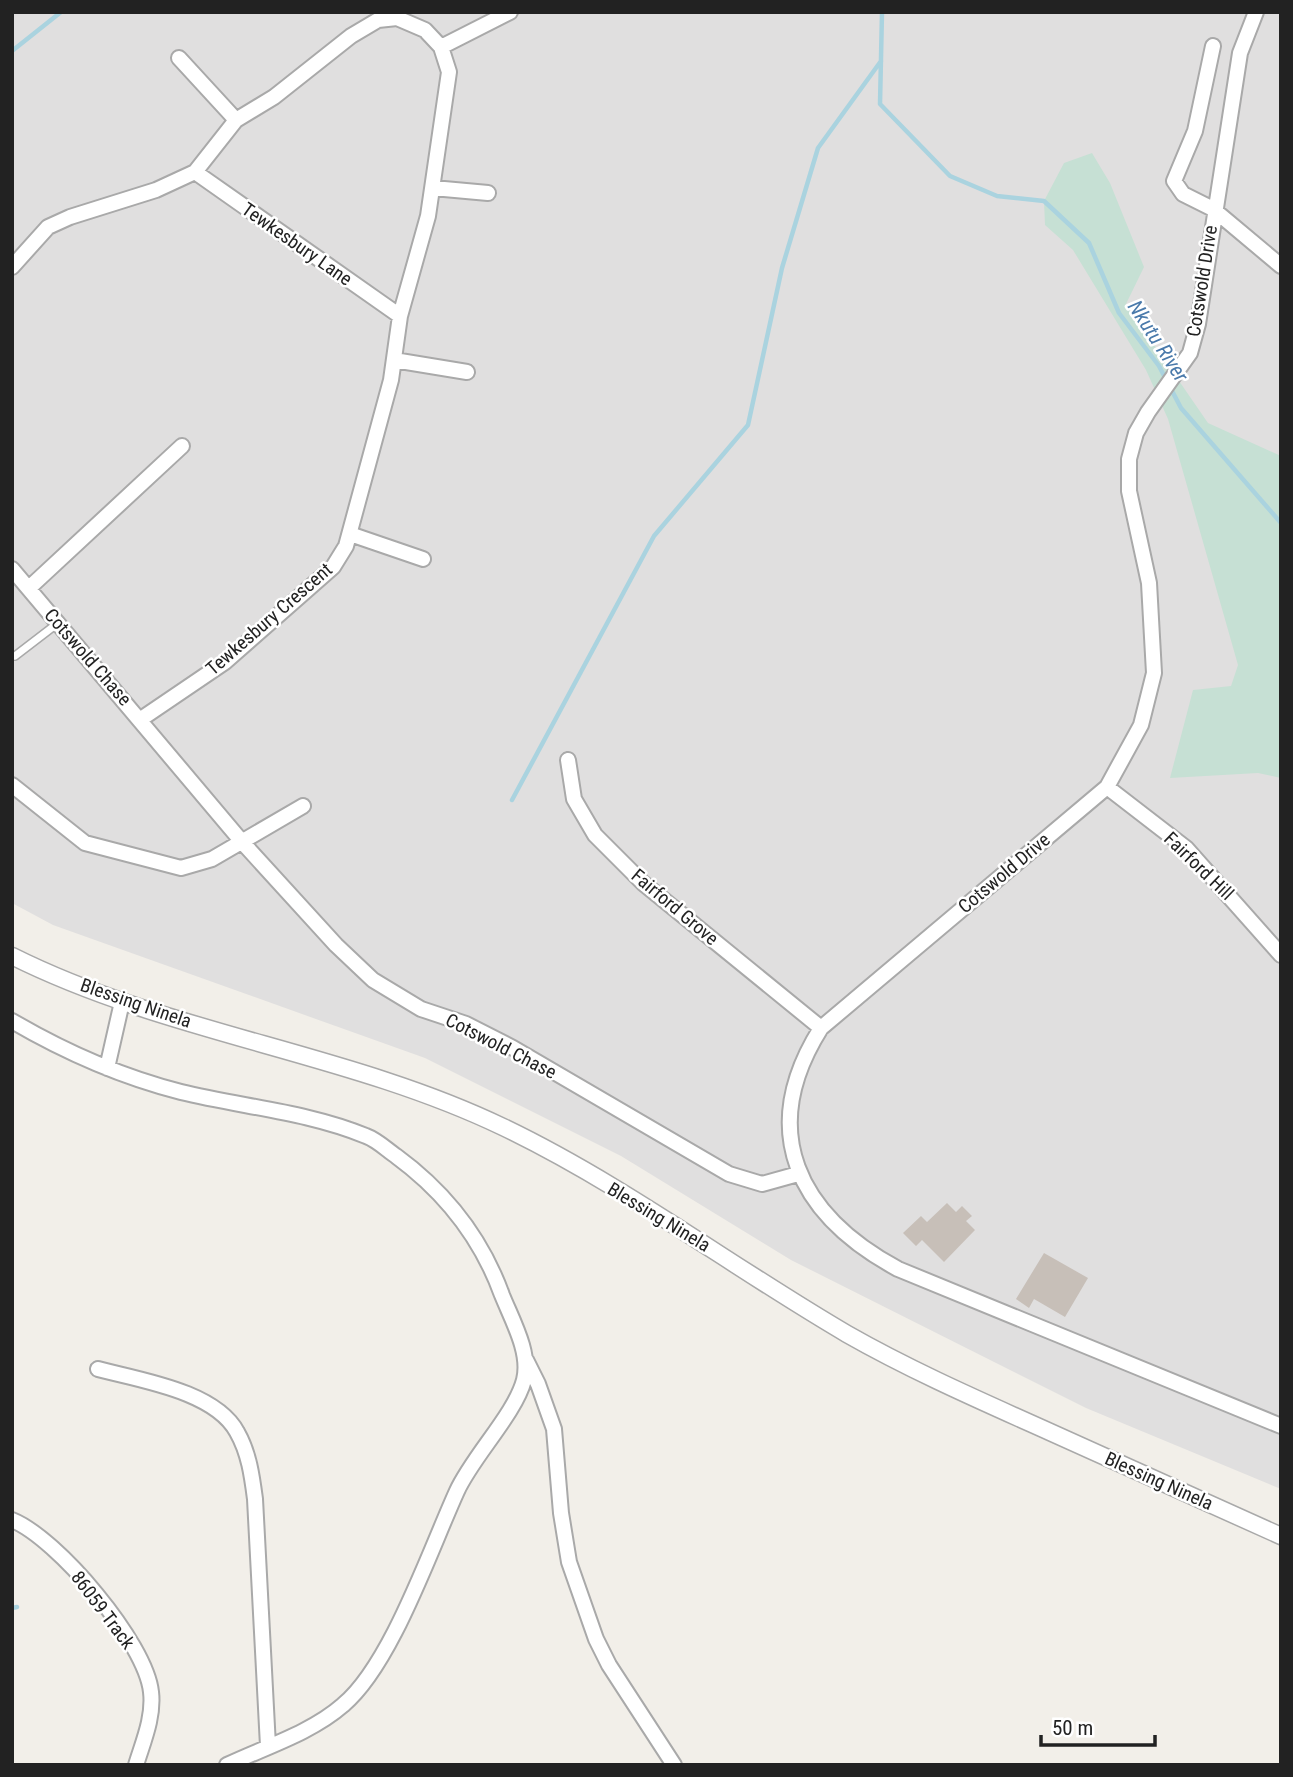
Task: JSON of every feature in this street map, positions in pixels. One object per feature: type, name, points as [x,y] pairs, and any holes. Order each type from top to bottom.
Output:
[{"type":"street","points":[[12,267],[48,227],[70,217],[156,190],[195,172],[236,120],[274,97],[377,16],[397,18],[425,30],[441,47],[510,12]]},
{"type":"street","name":"Cotswold Drive","points":[[1256,12],[1240,53],[1213,209],[1198,324],[1190,353],[1148,412],[1136,433],[1129,459],[1129,491],[1149,583],[1154,673],[1141,725],[1107,787],[821,1028],[807,1051],[792,1096],[792,1151],[798,1174],[827,1216],[855,1242],[898,1269],[1281,1426]]},
{"type":"street","points":[[1213,46],[1195,131],[1174,181],[1183,194],[1213,209],[1281,267]]},
{"type":"street","name":"Tewkesbury Crescent","points":[[141,719],[225,662],[333,567],[350,534],[394,360],[400,316],[428,216],[449,72],[441,47]]},
{"type":"street","points":[[179,58],[236,120]]},
{"type":"street","name":"Tewkesbury Lane","points":[[195,172],[400,316]]},
{"type":"street","points":[[433,188],[488,193]]},
{"type":"street","points":[[394,360],[467,372]]},
{"type":"street","points":[[29,588],[182,446]]},
{"type":"street","points":[[350,534],[423,559]]},
{"type":"street","name":"Cotswold Chase","points":[[12,569],[243,843],[373,980],[421,1009],[466,1024],[513,1048],[729,1174],[762,1184],[798,1174]]},
{"type":"street","name":"Fairford Grove","points":[[568,760],[575,799],[595,835],[643,883],[821,1028]]},
{"type":"street","points":[[12,785],[85,843],[181,868],[193,867],[243,843],[303,806]]},
{"type":"street","name":"Fairford Hill","points":[[1107,787],[1186,848],[1281,955]]},
{"type":"street","name":"Blessing Ninela","points":[[12,956],[122,1002],[380,1080],[461,1108],[506,1128],[691,1236],[846,1333],[927,1377],[1281,1535]]},
{"type":"street","points":[[107,1068],[122,1002]]},
{"type":"street","points":[[12,1021],[45,1040],[107,1068],[180,1092],[334,1124],[370,1137],[424,1179],[472,1231],[494,1271],[525,1359],[538,1384],[554,1429],[561,1513],[569,1562],[596,1639],[609,1665],[674,1765]]},
{"type":"street","points":[[227,1765],[342,1706],[363,1684],[381,1657],[409,1600],[462,1480],[520,1392],[525,1359]]},
{"type":"street","points":[[98,1369],[203,1401],[224,1414],[237,1430],[249,1460],[256,1499],[268,1746]]},
{"type":"street","name":"86059 Track","points":[[12,1520],[40,1538],[86,1581],[122,1629],[145,1669],[151,1692],[149,1722],[136,1765]]},
{"type":"lane","points":[[15,656],[59,622]]},
{"type":"shaded area","points":[[12,12],[1281,12],[1281,1489],[1086,1408],[791,1260],[621,1156],[425,1058],[53,925],[12,903]]},
{"type":"green space","points":[[1092,153],[1110,183],[1144,267],[1126,304],[1208,423],[1281,456],[1281,778],[1258,773],[1170,778],[1193,690],[1231,686],[1238,665],[1168,419],[1146,370],[1073,250],[1045,225],[1044,201],[1064,163]]},
{"type":"building","points":[[947,1203],[956,1212],[962,1206],[972,1216],[966,1221],[975,1230],[944,1262],[922,1240],[916,1246],[903,1233],[921,1216],[927,1222]]},
{"type":"building","points":[[1044,1253],[1088,1278],[1065,1317],[1034,1299],[1029,1308],[1016,1299]]},
{"type":"waterway","points":[[12,51],[61,12]]},
{"type":"waterway","name":"Nkutu River","points":[[882,12],[880,104],[950,176],[997,196],[1044,201],[1089,243],[1119,313],[1159,366],[1181,408],[1281,523]]},
{"type":"waterway","points":[[512,800],[654,536],[748,425],[782,268],[818,148],[881,61]]},
{"type":"waterway","points":[[12,1608],[17,1607]]}]
